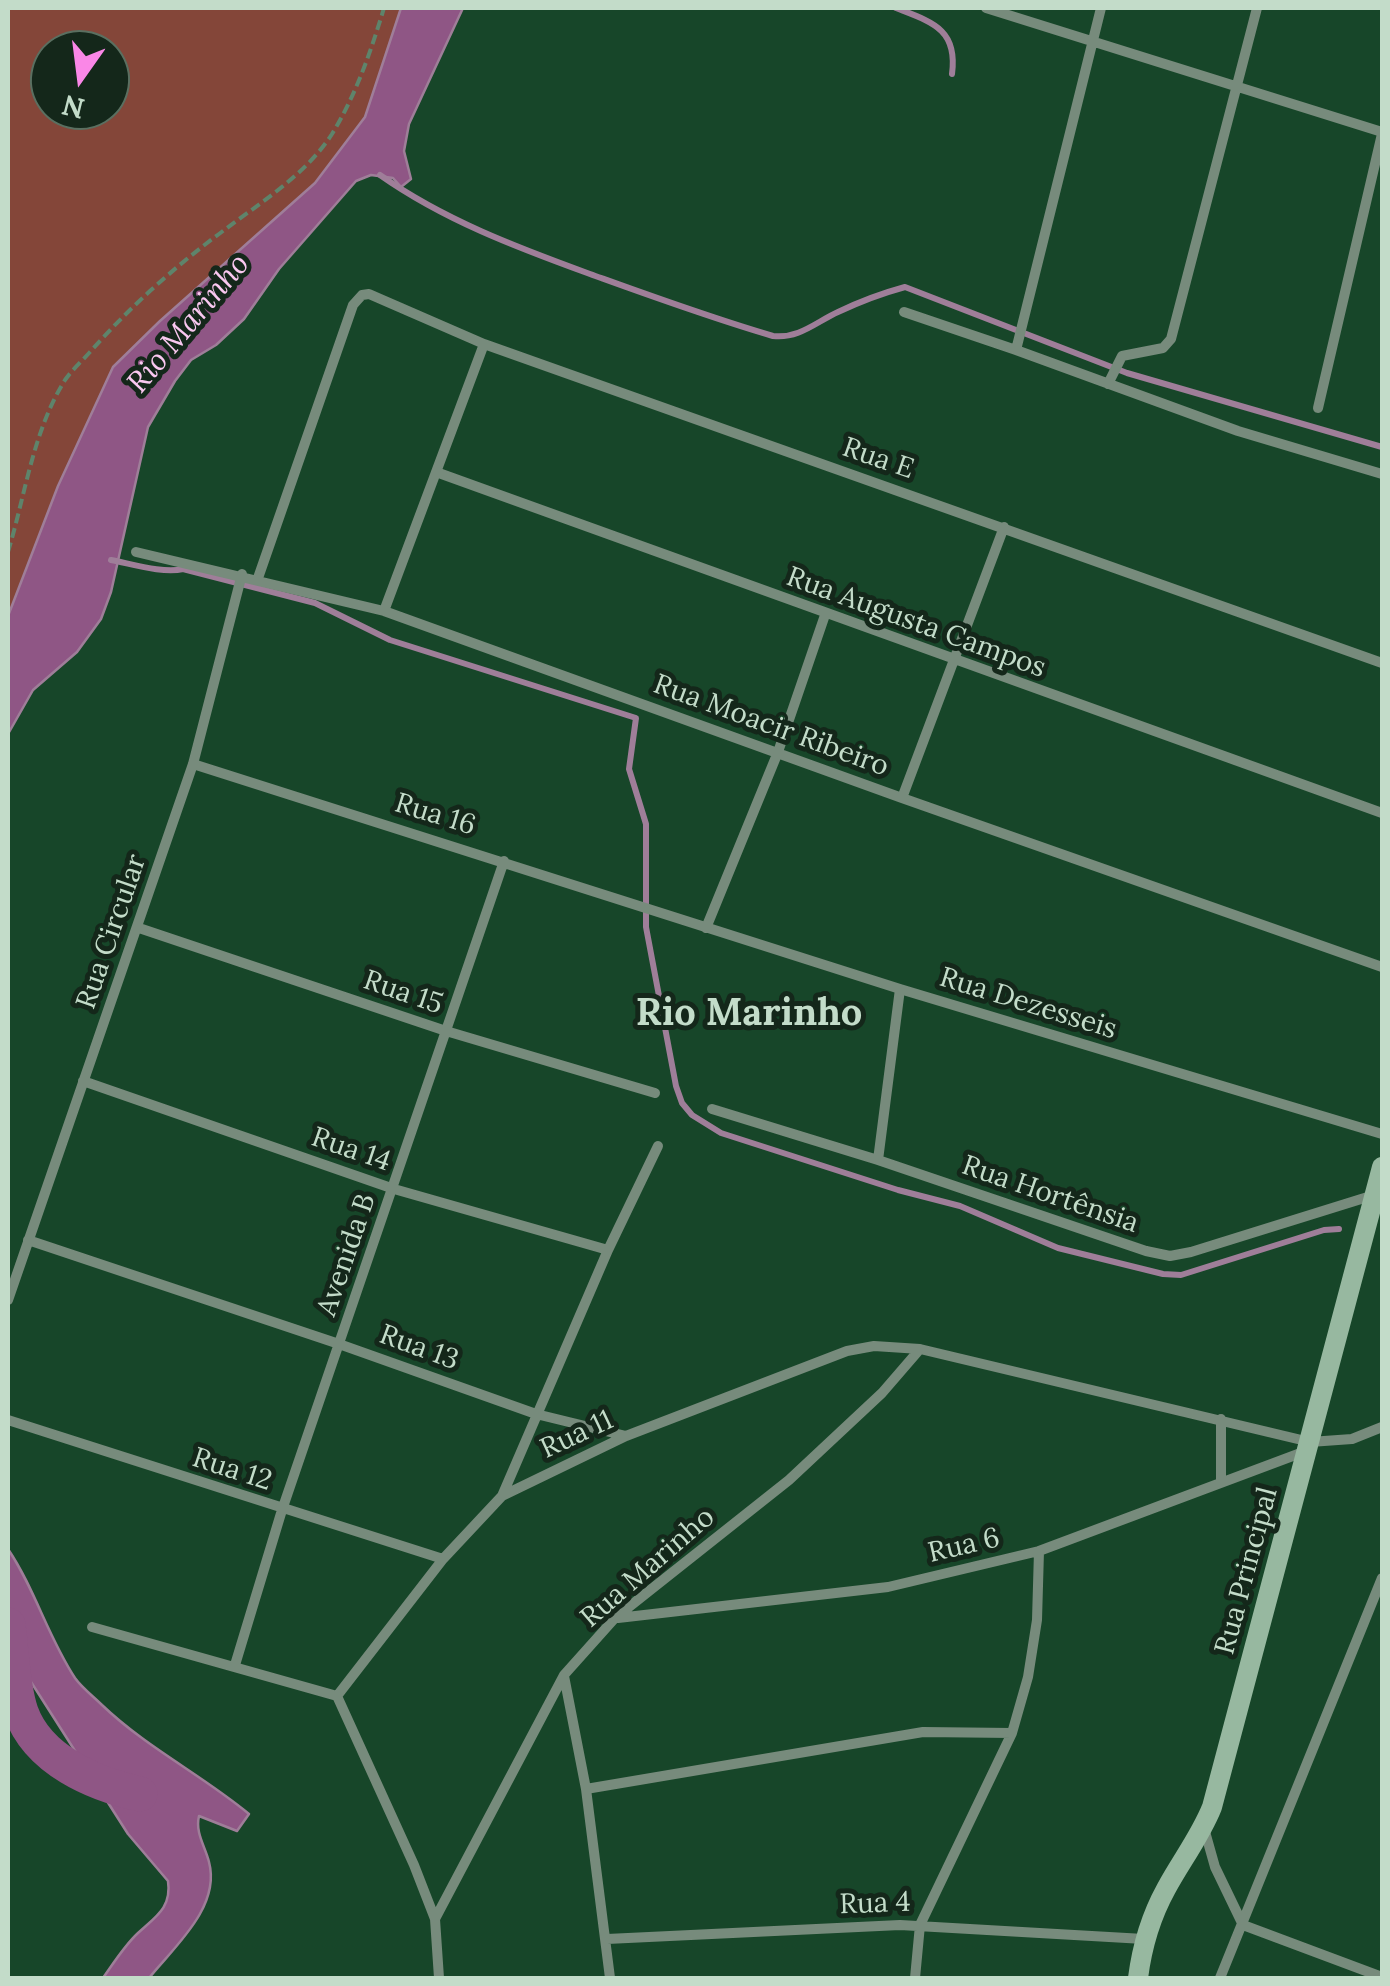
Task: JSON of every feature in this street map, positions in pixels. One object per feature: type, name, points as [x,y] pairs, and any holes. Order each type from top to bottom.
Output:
[{"type":"main road","name":"Rua Principal","points":[[1138,1978],[1144,1940],[1165,1890],[1204,1827],[1382,1167]]},
{"type":"street","points":[[986,8],[1382,133],[1318,408]]},
{"type":"street","points":[[1017,345],[1101,8]]},
{"type":"street","points":[[1109,380],[1116,364],[1128,354],[1163,348],[1171,338],[1256,8]]},
{"type":"street","name":"Rua E","points":[[258,578],[353,305],[362,295],[377,296],[484,344],[1382,663]]},
{"type":"street","points":[[904,312],[1017,345],[1238,431],[1382,474]]},
{"type":"street","points":[[384,611],[484,344]]},
{"type":"street","name":"Rua Augusta Campos","points":[[436,472],[1382,813]]},
{"type":"street","points":[[902,798],[1004,527]]},
{"type":"street","name":"Rua Moacir Ribeiro","points":[[136,552],[384,611],[1382,967]]},
{"type":"street","name":"Rua Circular","points":[[8,1300],[193,764],[241,578]]},
{"type":"street","points":[[706,928],[778,752],[825,614]]},
{"type":"street","name":"Rua 16","points":[[193,764],[504,860],[661,914]]},
{"type":"street","name":"Avenida B","points":[[235,1665],[282,1510],[504,860]]},
{"type":"street","name":"Rua Dezesseis","points":[[661,914],[1382,1134]]},
{"type":"street","name":"Rua 15","points":[[139,928],[446,1031],[655,1093]]},
{"type":"street","points":[[878,1160],[900,989]]},
{"type":"street","name":"Rua 14","points":[[83,1081],[394,1189],[608,1250]]},
{"type":"street","name":"Rua Hortênsia","points":[[712,1109],[878,1160],[1146,1252],[1170,1256],[1375,1194]]},
{"type":"street","points":[[502,1496],[608,1250],[658,1146]]},
{"type":"street","name":"Rua 13","points":[[28,1240],[536,1414],[626,1436]]},
{"type":"street","name":"Rua 11","points":[[336,1696],[443,1560],[502,1496],[626,1436],[847,1350],[874,1346],[920,1349],[1221,1420],[1308,1446]]},
{"type":"street","name":"Rua Marinho","points":[[434,1919],[564,1676],[615,1618],[789,1480],[882,1393],[920,1349]]},
{"type":"street","name":"Rua 12","points":[[8,1420],[443,1560]]},
{"type":"street","points":[[1221,1420],[1221,1482]]},
{"type":"street","points":[[1308,1446],[1352,1439],[1382,1428]]},
{"type":"street","name":"Rua 6","points":[[615,1618],[888,1588],[1039,1551],[1308,1446]]},
{"type":"street","points":[[915,1978],[920,1925],[1012,1733],[1028,1677],[1037,1620],[1039,1551]]},
{"type":"street","points":[[1220,1978],[1382,1578]]},
{"type":"street","points":[[92,1627],[336,1696],[414,1865],[434,1919],[439,1978]]},
{"type":"street","points":[[564,1676],[586,1789],[610,1978]]},
{"type":"street","points":[[586,1789],[923,1732],[1012,1733]]},
{"type":"street","points":[[1204,1827],[1216,1867],[1242,1925],[1382,1977]]},
{"type":"street","name":"Rua 4","points":[[606,1939],[920,1925],[1144,1940]]},
{"type":"path","points":[[8,552],[28,472],[66,379],[118,321],[216,236],[306,166],[332,135],[370,56],[384,8]]},
{"type":"shaded area","points":[[8,8],[401,8],[365,117],[315,183],[160,321],[8,616]]},
{"type":"water","points":[[401,8],[463,8],[409,124],[404,151],[411,179],[401,187],[393,178],[371,175],[356,181],[279,269],[244,319],[216,345],[191,360],[175,381],[148,427],[111,592],[101,619],[77,652],[33,690],[8,734],[8,616],[58,486],[113,367],[315,183],[365,117]]},
{"type":"water","points":[[8,1549],[65,1662],[81,1685],[137,1735],[249,1814],[237,1831],[199,1816],[199,1834],[211,1879],[208,1895],[193,1925],[149,1978],[103,1978],[128,1944],[161,1911],[169,1890],[168,1881],[128,1834],[10,1649]]},
{"type":"waterway","points":[[896,8],[940,29],[951,47],[952,74]]},
{"type":"waterway","points":[[380,175],[429,206],[508,243],[658,299],[773,336],[799,332],[854,305],[905,287],[1127,373],[1382,447]]},
{"type":"waterway","points":[[111,560],[157,569],[183,569],[315,603],[390,640],[636,718],[629,769],[646,824],[646,927],[676,1086],[692,1115],[721,1133],[960,1206],[1058,1248],[1163,1274],[1181,1275],[1324,1230],[1339,1229]]},
{"type":"waterway","name":"Rio Marinho","points":[[8,1625],[18,1702],[40,1744],[87,1776],[140,1794]]},
{"type":"district","name":"Rio Marinho","points":[[749,1014]]}]
